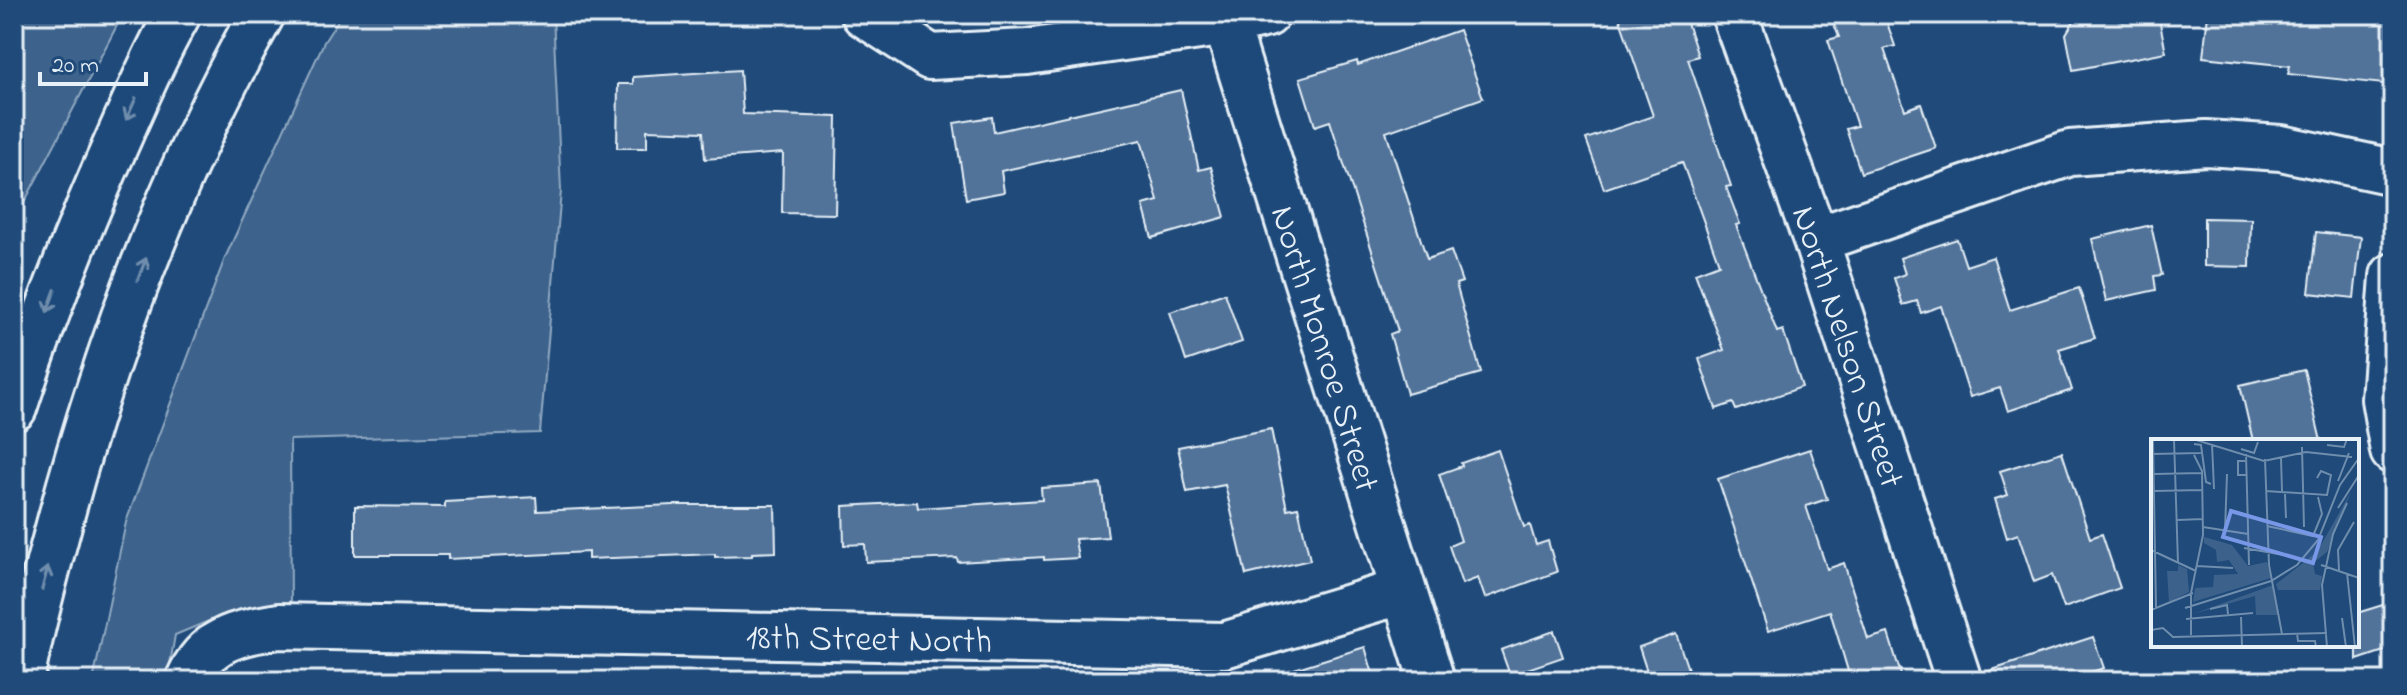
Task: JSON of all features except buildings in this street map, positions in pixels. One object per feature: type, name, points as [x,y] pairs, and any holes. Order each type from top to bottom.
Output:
[{"type":"main road","points":[[14,408],[89,202],[146,75],[178,14]]},
{"type":"main road","points":[[21,681],[77,458],[115,342],[160,223],[187,162],[262,14]]},
{"type":"main road","points":[[864,14],[930,57],[1027,52],[1239,17]]},
{"type":"main road","name":"North Nelson Street","points":[[1734,14],[1816,240],[1959,681]]},
{"type":"main road","name":"North Monroe Street","points":[[1239,17],[1403,591],[1432,681]]},
{"type":"main road","points":[[1816,240],[2070,153],[2206,143],[2281,148],[2393,172]]},
{"type":"main road","points":[[2393,276],[2384,399],[2393,451]]},
{"type":"main road","name":"18th Street North","points":[[188,681],[197,660],[219,643],[248,631],[279,626],[1224,645],[1403,591]]},
{"type":"shaded area","points":[[14,14],[123,14],[14,222]]},
{"type":"shaded area","points":[[342,14],[553,14],[561,191],[540,433],[290,440],[291,605],[211,620],[175,635],[167,681],[93,681],[126,522],[225,258],[324,42]]}]
